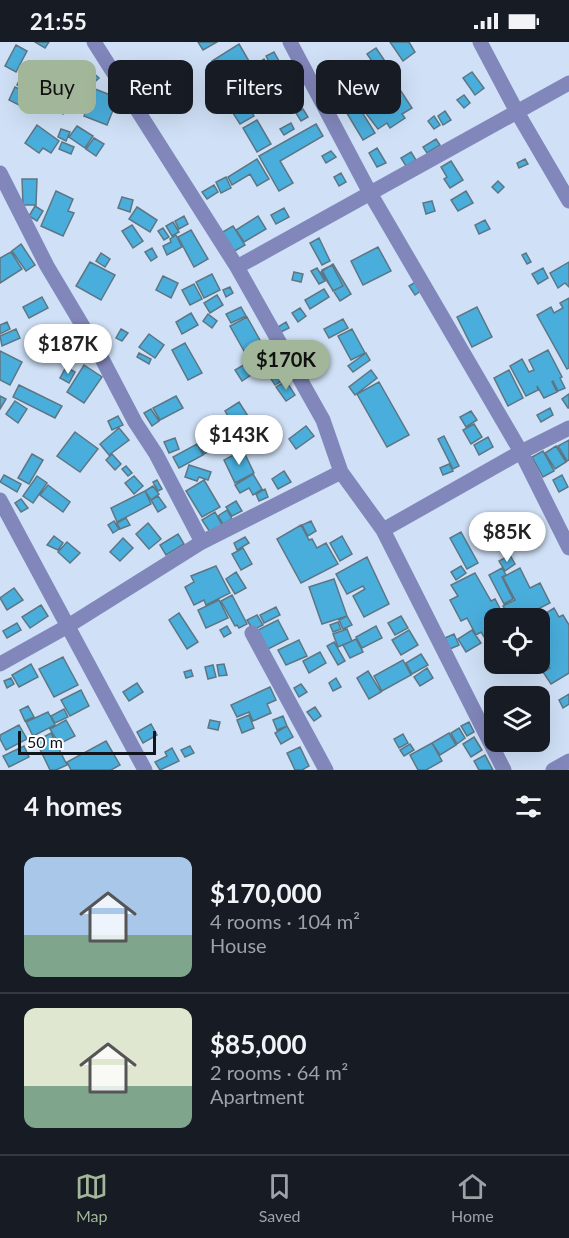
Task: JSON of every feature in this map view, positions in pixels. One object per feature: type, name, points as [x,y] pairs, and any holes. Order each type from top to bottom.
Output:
[{"type":"street","points":[[94,42],[237,267],[323,420],[341,472],[383,530],[504,770]]},
{"type":"street","points":[[290,42],[370,193],[521,452],[569,548]]},
{"type":"street","points":[[480,42],[517,112],[569,201]]},
{"type":"street","points":[[237,267],[569,83]]},
{"type":"street","points":[[0,172],[47,266],[100,355],[135,422],[156,454],[202,542]]},
{"type":"street","points":[[383,530],[521,452],[569,428]]},
{"type":"street","points":[[0,664],[68,626],[202,542],[341,472]]},
{"type":"street","points":[[0,500],[145,770]]},
{"type":"street","points":[[252,633],[326,770]]},
{"type":"street","points":[[553,770],[569,761]]},
{"type":"building","points":[[35,42],[49,42],[45,48]]},
{"type":"building","points":[[198,42],[217,42],[203,50]]},
{"type":"building","points":[[390,42],[409,42],[415,52],[403,61]]},
{"type":"building","points":[[239,44],[248,60],[214,60]]},
{"type":"building","points":[[16,45],[27,51],[22,60],[18,60],[16,72],[5,66]]},
{"type":"building","points":[[376,48],[384,60],[371,60],[367,54]]},
{"type":"building","points":[[274,52],[278,60],[268,60],[266,56]]},
{"type":"building","points":[[472,72],[484,88],[475,95],[463,78]]},
{"type":"building","points":[[15,87],[18,88],[18,104],[9,100]]},
{"type":"building","points":[[96,89],[108,94],[108,114],[111,114],[107,125],[84,116],[85,114],[96,114]]},
{"type":"building","points":[[401,91],[412,108],[402,114],[405,118],[390,128],[387,123],[378,129],[366,114],[401,114]]},
{"type":"building","points":[[464,95],[470,103],[464,108],[457,100]]},
{"type":"building","points":[[304,111],[308,117],[301,121],[297,114],[304,114]]},
{"type":"building","points":[[445,111],[451,120],[443,125],[438,116]]},
{"type":"building","points":[[234,114],[253,114],[254,116],[240,124]]},
{"type":"building","points":[[347,114],[363,114],[375,133],[363,140]]},
{"type":"building","points":[[434,116],[440,125],[434,129],[428,121]]},
{"type":"building","points":[[257,120],[271,144],[257,152],[243,128]]},
{"type":"building","points":[[291,123],[294,129],[284,135],[280,129]]},
{"type":"building","points":[[316,124],[323,136],[280,161],[293,183],[279,191],[259,156]]},
{"type":"building","points":[[37,125],[59,141],[51,153],[43,148],[39,153],[25,143]]},
{"type":"building","points":[[77,126],[93,136],[85,148],[69,137]]},
{"type":"building","points":[[61,129],[70,132],[66,141],[58,137]]},
{"type":"building","points":[[94,138],[104,144],[96,156],[86,149]]},
{"type":"building","points":[[436,139],[440,145],[427,153],[423,147]]},
{"type":"building","points":[[62,142],[74,147],[71,154],[59,149]]},
{"type":"building","points":[[377,148],[386,163],[377,167],[369,153]]},
{"type":"building","points":[[331,151],[336,157],[326,163],[322,156]]},
{"type":"building","points":[[411,152],[416,160],[406,166],[401,158]]},
{"type":"building","points":[[257,159],[269,179],[257,186],[250,174],[232,185],[228,177]]},
{"type":"building","points":[[525,159],[528,164],[519,168],[517,163]]},
{"type":"building","points":[[451,161],[463,180],[450,188],[444,179],[447,177],[441,167]]},
{"type":"building","points":[[341,173],[346,182],[339,186],[334,177]]},
{"type":"building","points":[[226,177],[231,188],[221,193],[216,182]]},
{"type":"building","points":[[22,179],[37,179],[36,205],[23,205]]},
{"type":"building","points":[[498,181],[504,187],[498,193],[492,187]]},
{"type":"building","points":[[214,185],[218,192],[207,199],[202,192]]},
{"type":"building","points":[[56,191],[73,199],[68,211],[74,213],[63,236],[41,226]]},
{"type":"building","points":[[466,191],[473,203],[458,211],[451,200]]},
{"type":"building","points":[[122,197],[133,200],[130,212],[118,208]]},
{"type":"building","points":[[432,201],[435,211],[426,214],[423,203]]},
{"type":"building","points":[[35,206],[43,211],[37,221],[29,216]]},
{"type":"building","points":[[137,207],[157,220],[150,232],[129,219]]},
{"type":"building","points":[[284,208],[289,217],[276,224],[271,215]]},
{"type":"building","points":[[184,216],[188,224],[179,229],[175,221]]},
{"type":"building","points":[[258,216],[266,229],[244,242],[236,230]]},
{"type":"building","points":[[485,220],[490,229],[479,234],[475,225]]},
{"type":"building","points":[[173,222],[179,232],[172,236],[166,226]]},
{"type":"building","points":[[132,225],[143,241],[133,248],[122,231]]},
{"type":"building","points":[[233,226],[245,245],[233,252],[221,233]]},
{"type":"building","points":[[163,228],[169,237],[164,240],[158,231]]},
{"type":"building","points":[[191,230],[208,259],[194,267],[178,237]]},
{"type":"building","points":[[176,235],[182,247],[167,255],[163,246],[171,242],[170,239]]},
{"type":"building","points":[[319,238],[330,261],[322,265],[310,243]]},
{"type":"building","points":[[21,244],[35,265],[26,271],[12,251]]},
{"type":"building","points":[[378,247],[391,271],[363,285],[351,261]]},
{"type":"building","points":[[152,248],[157,257],[151,261],[145,252]]},
{"type":"building","points":[[11,252],[22,269],[0,283],[0,258]]},
{"type":"building","points":[[101,253],[110,259],[105,267],[96,261]]},
{"type":"building","points":[[526,253],[531,262],[527,264],[522,255]]},
{"type":"building","points":[[90,262],[115,275],[101,300],[76,286]]},
{"type":"building","points":[[569,262],[569,287],[565,283],[558,288],[550,273]]},
{"type":"building","points":[[333,264],[351,294],[340,301],[321,272]]},
{"type":"building","points":[[332,265],[343,286],[333,291],[322,270]]},
{"type":"building","points":[[317,268],[325,281],[319,284],[311,271]]},
{"type":"building","points":[[543,268],[548,278],[538,284],[532,274]]},
{"type":"building","points":[[294,272],[303,274],[301,282],[292,280]]},
{"type":"building","points":[[212,274],[220,290],[204,298],[196,282]]},
{"type":"building","points":[[163,276],[178,283],[171,298],[156,290]]},
{"type":"building","points":[[417,281],[422,290],[415,295],[409,286]]},
{"type":"building","points":[[194,284],[202,299],[190,305],[182,290]]},
{"type":"building","points":[[230,287],[233,293],[226,297],[223,290]]},
{"type":"building","points":[[324,289],[329,297],[310,309],[305,300]]},
{"type":"building","points":[[217,295],[223,305],[210,313],[204,303]]},
{"type":"building","points":[[42,297],[48,308],[29,318],[23,307]]},
{"type":"building","points":[[569,298],[569,368],[567,369],[537,315],[551,307],[554,313],[563,308],[560,303]]},
{"type":"building","points":[[241,307],[246,316],[231,323],[226,314]]},
{"type":"building","points":[[477,307],[492,337],[472,347],[457,317]]},
{"type":"building","points":[[300,308],[306,316],[298,322],[292,313]]},
{"type":"building","points":[[191,313],[198,325],[182,334],[176,322]]},
{"type":"building","points":[[208,314],[217,321],[212,328],[203,321]]},
{"type":"building","points":[[247,317],[261,342],[244,351],[230,326]]},
{"type":"building","points":[[343,319],[348,328],[329,338],[324,329]]},
{"type":"building","points":[[7,322],[10,329],[0,334],[0,325]]},
{"type":"building","points":[[286,322],[289,328],[281,332],[278,327]]},
{"type":"building","points":[[16,329],[20,338],[2,346],[0,336]]},
{"type":"building","points":[[121,329],[128,333],[122,341],[116,338]]},
{"type":"building","points":[[352,329],[365,353],[351,360],[338,336]]},
{"type":"building","points":[[149,334],[164,345],[155,358],[139,347]]},
{"type":"building","points":[[185,343],[202,373],[188,380],[172,350]]},
{"type":"building","points":[[265,348],[276,366],[271,369],[260,351]]},
{"type":"building","points":[[548,350],[565,388],[558,391],[553,381],[557,392],[544,398],[537,386],[538,390],[526,396],[510,366],[522,359],[529,372],[534,370],[529,360]]},
{"type":"building","points":[[0,351],[22,362],[10,385],[0,380]]},
{"type":"building","points":[[139,353],[151,359],[149,364],[137,357]]},
{"type":"building","points":[[366,353],[370,360],[353,372],[348,366]]},
{"type":"building","points":[[261,357],[270,369],[258,377],[249,365]]},
{"type":"building","points":[[247,363],[254,373],[242,381],[235,370]]},
{"type":"building","points":[[84,365],[102,377],[84,403],[67,392]]},
{"type":"building","points":[[66,367],[75,372],[69,383],[60,378]]},
{"type":"building","points":[[278,369],[285,379],[275,385],[269,376]]},
{"type":"building","points":[[371,370],[377,378],[355,395],[349,387]]},
{"type":"building","points":[[509,370],[523,398],[508,406],[494,378]]},
{"type":"building","points":[[286,381],[295,395],[286,401],[276,387]]},
{"type":"building","points":[[379,382],[409,435],[387,447],[357,394]]},
{"type":"building","points":[[19,385],[62,406],[55,418],[13,397]]},
{"type":"building","points":[[569,394],[569,408],[568,408],[562,399]]},
{"type":"building","points":[[0,396],[6,399],[0,409]]},
{"type":"building","points":[[176,396],[183,408],[160,420],[153,408]]},
{"type":"building","points":[[15,401],[27,409],[18,423],[6,414]]},
{"type":"building","points":[[239,402],[253,424],[238,433],[225,411]]},
{"type":"building","points":[[550,408],[553,415],[541,422],[537,415]]},
{"type":"building","points":[[151,409],[159,421],[152,426],[144,413]]},
{"type":"building","points":[[471,411],[477,420],[466,427],[460,417]]},
{"type":"building","points":[[118,416],[123,425],[112,430],[108,421]]},
{"type":"building","points":[[217,419],[235,431],[227,443],[209,431]]},
{"type":"building","points":[[474,424],[482,437],[471,444],[463,430]]},
{"type":"building","points":[[306,426],[314,436],[296,449],[289,439]]},
{"type":"building","points":[[119,428],[129,440],[109,455],[100,444]]},
{"type":"building","points":[[75,432],[98,449],[80,472],[57,456]]},
{"type":"building","points":[[444,436],[459,466],[453,469],[438,439]]},
{"type":"building","points":[[488,437],[493,447],[479,455],[474,445]]},
{"type":"building","points":[[175,438],[179,449],[169,453],[164,442]]},
{"type":"building","points":[[569,440],[569,460],[567,461],[558,446]]},
{"type":"building","points":[[197,444],[203,455],[179,468],[173,457]]},
{"type":"building","points":[[209,444],[212,450],[204,454],[201,449]]},
{"type":"building","points":[[556,446],[566,462],[555,469],[545,453]]},
{"type":"building","points":[[243,450],[254,473],[235,483],[224,460]]},
{"type":"building","points":[[543,451],[554,471],[543,477],[532,457]]},
{"type":"building","points":[[32,454],[43,460],[29,484],[18,478]]},
{"type":"building","points":[[112,454],[121,464],[115,470],[106,460]]},
{"type":"building","points":[[449,464],[453,471],[443,475],[440,468]]},
{"type":"building","points":[[189,465],[211,472],[208,480],[199,477],[197,481],[185,477]]},
{"type":"building","points":[[126,466],[132,473],[128,476],[122,469]]},
{"type":"building","points":[[284,471],[291,482],[278,489],[272,479]]},
{"type":"building","points":[[253,474],[262,489],[253,495],[249,488],[240,493],[235,485]]},
{"type":"building","points":[[4,475],[21,484],[17,492],[0,482]]},
{"type":"building","points":[[562,475],[568,487],[559,492],[553,480]]},
{"type":"building","points":[[37,476],[47,483],[33,503],[23,496]]},
{"type":"building","points":[[134,476],[143,486],[134,494],[125,483]]},
{"type":"building","points":[[157,480],[162,489],[158,491],[153,482]]},
{"type":"building","points":[[204,480],[220,507],[202,517],[186,491]]},
{"type":"building","points":[[48,485],[70,502],[63,512],[40,495]]},
{"type":"building","points":[[153,486],[159,494],[151,500],[145,491]]},
{"type":"building","points":[[265,489],[268,497],[259,501],[256,494]]},
{"type":"building","points":[[145,491],[151,504],[117,522],[111,508]]},
{"type":"building","points":[[158,496],[166,507],[158,512],[151,500]]},
{"type":"building","points":[[21,499],[28,508],[21,512],[15,503]]},
{"type":"building","points":[[236,501],[242,511],[232,516],[226,507]]},
{"type":"building","points":[[227,510],[232,519],[223,524],[218,516]]},
{"type":"building","points":[[215,512],[222,525],[210,532],[202,520]]},
{"type":"building","points":[[126,518],[130,525],[120,529],[117,523]]},
{"type":"building","points":[[114,521],[119,529],[113,533],[108,525]]},
{"type":"building","points":[[311,521],[316,531],[308,536],[302,525]]},
{"type":"building","points":[[148,523],[161,539],[149,549],[136,534]]},
{"type":"building","points":[[301,525],[309,540],[312,539],[317,548],[326,543],[338,564],[301,583],[277,539]]},
{"type":"building","points":[[461,532],[478,563],[467,569],[450,538]]},
{"type":"building","points":[[178,534],[184,544],[166,555],[160,545]]},
{"type":"building","points":[[54,536],[63,543],[58,550],[47,545]]},
{"type":"building","points":[[342,536],[352,554],[340,561],[330,543]]},
{"type":"building","points":[[245,537],[249,543],[237,550],[234,543]]},
{"type":"building","points":[[123,538],[133,548],[120,561],[110,552]]},
{"type":"building","points":[[67,542],[80,553],[70,563],[58,552]]},
{"type":"building","points":[[243,548],[252,564],[241,570],[232,554]]},
{"type":"building","points":[[510,555],[515,564],[505,571],[499,561]]},
{"type":"building","points":[[367,557],[389,604],[364,617],[353,596],[365,589],[363,586],[347,594],[336,574]]},
{"type":"building","points":[[216,566],[230,593],[206,605],[204,600],[194,605],[185,587],[194,582],[191,576]]},
{"type":"building","points":[[461,566],[466,573],[456,580],[451,572]]},
{"type":"building","points":[[502,568],[506,575],[502,577],[513,599],[504,604],[489,575]]},
{"type":"building","points":[[520,568],[530,588],[540,583],[550,603],[540,608],[504,608],[503,606],[515,600],[503,577]]},
{"type":"building","points":[[236,572],[246,588],[235,594],[226,579]]},
{"type":"building","points":[[475,573],[491,601],[495,599],[500,608],[484,608],[484,637],[481,632],[476,635],[467,618],[461,621],[450,600],[458,596],[451,585]]},
{"type":"building","points":[[334,579],[347,616],[322,624],[309,587]]},
{"type":"building","points":[[14,588],[23,600],[7,610],[0,598]]},
{"type":"building","points":[[232,595],[247,624],[239,628],[235,626],[221,601]]},
{"type":"building","points":[[219,600],[228,618],[206,628],[198,610]]},
{"type":"building","points":[[41,605],[48,616],[30,628],[22,617]]},
{"type":"building","points":[[276,607],[280,615],[264,623],[260,615]]},
{"type":"building","points":[[554,608],[559,617],[563,615],[569,625],[569,673],[551,684],[544,674],[550,674],[550,610]]},
{"type":"building","points":[[179,613],[198,642],[187,649],[169,620]]},
{"type":"building","points":[[257,615],[263,625],[253,630],[247,620]]},
{"type":"building","points":[[347,616],[352,625],[343,629],[339,620]]},
{"type":"building","points":[[401,616],[408,628],[395,635],[388,623]]},
{"type":"building","points":[[278,620],[288,639],[268,649],[258,630]]},
{"type":"building","points":[[338,622],[341,629],[333,632],[330,625]]},
{"type":"building","points":[[17,623],[21,630],[7,638],[3,631]]},
{"type":"building","points":[[227,626],[231,633],[224,637],[220,630]]},
{"type":"building","points":[[376,626],[382,638],[362,648],[356,637]]},
{"type":"building","points":[[347,629],[352,641],[338,647],[333,634]]},
{"type":"building","points":[[409,630],[418,645],[401,655],[392,640]]},
{"type":"building","points":[[472,630],[481,643],[466,652],[458,639]]},
{"type":"building","points":[[454,634],[459,645],[450,649],[445,638]]},
{"type":"building","points":[[356,639],[363,652],[350,658],[343,645]]},
{"type":"building","points":[[299,640],[307,656],[286,665],[278,650]]},
{"type":"building","points":[[334,642],[345,661],[338,665],[327,646]]},
{"type":"building","points":[[320,652],[326,663],[309,673],[303,661]]},
{"type":"building","points":[[421,654],[428,665],[412,674],[406,663]]},
{"type":"building","points":[[63,657],[78,685],[54,697],[39,669]]},
{"type":"building","points":[[403,660],[411,675],[382,691],[374,676]]},
{"type":"building","points":[[31,664],[38,677],[19,687],[12,675]]},
{"type":"building","points":[[224,664],[227,675],[219,676],[217,665]]},
{"type":"building","points":[[213,665],[216,677],[208,679],[205,667]]},
{"type":"building","points":[[427,668],[433,678],[420,686],[414,677]]},
{"type":"building","points":[[191,670],[193,676],[186,678],[184,672]]},
{"type":"building","points":[[368,671],[381,692],[369,699],[357,678]]},
{"type":"building","points":[[11,678],[14,684],[7,688],[4,681]]},
{"type":"building","points":[[336,678],[341,687],[333,691],[329,683]]},
{"type":"building","points":[[137,683],[143,692],[129,701],[123,692]]},
{"type":"building","points":[[301,684],[307,692],[299,697],[294,688]]},
{"type":"building","points":[[270,687],[276,700],[267,704],[271,713],[253,721],[249,712],[237,717],[231,705]]},
{"type":"building","points":[[81,690],[89,706],[70,716],[61,700]]},
{"type":"building","points":[[569,694],[569,704],[563,708],[559,700]]},
{"type":"building","points":[[28,706],[34,717],[25,721],[20,710]]},
{"type":"building","points":[[315,707],[321,716],[314,721],[307,712]]},
{"type":"building","points":[[64,709],[68,717],[55,723],[51,716]]},
{"type":"building","points":[[48,712],[55,725],[33,736],[26,722]]},
{"type":"building","points":[[249,715],[254,728],[242,733],[237,720]]},
{"type":"building","points":[[283,716],[287,726],[277,730],[273,720]]},
{"type":"building","points":[[66,720],[75,736],[59,744],[50,729]]},
{"type":"building","points":[[210,720],[220,722],[218,730],[208,728]]},
{"type":"building","points":[[469,722],[474,732],[467,736],[461,726]]},
{"type":"building","points":[[151,724],[157,735],[143,743],[137,732]]},
{"type":"building","points":[[19,725],[27,739],[6,750],[0,735]]},
{"type":"building","points":[[287,726],[293,737],[281,744],[275,733]]},
{"type":"building","points":[[459,728],[465,738],[457,744],[451,733]]},
{"type":"building","points":[[51,733],[67,765],[56,770],[50,770],[36,741]]},
{"type":"building","points":[[449,733],[456,745],[440,755],[432,743]]},
{"type":"building","points":[[403,734],[408,743],[399,748],[394,739]]},
{"type":"building","points":[[474,737],[482,750],[471,757],[463,744]]},
{"type":"building","points":[[106,741],[120,765],[111,770],[71,770],[67,762]]},
{"type":"building","points":[[432,743],[442,761],[426,770],[418,770],[410,755]]},
{"type":"building","points":[[410,744],[414,750],[404,756],[400,750]]},
{"type":"building","points":[[24,746],[29,757],[9,767],[3,756]]},
{"type":"building","points":[[190,746],[194,753],[185,757],[181,750]]},
{"type":"building","points":[[300,747],[309,766],[302,770],[295,770],[287,753]]},
{"type":"building","points":[[172,748],[179,761],[160,770],[155,762],[167,756],[165,752]]},
{"type":"building","points":[[485,755],[493,770],[479,770],[474,761]]}]
